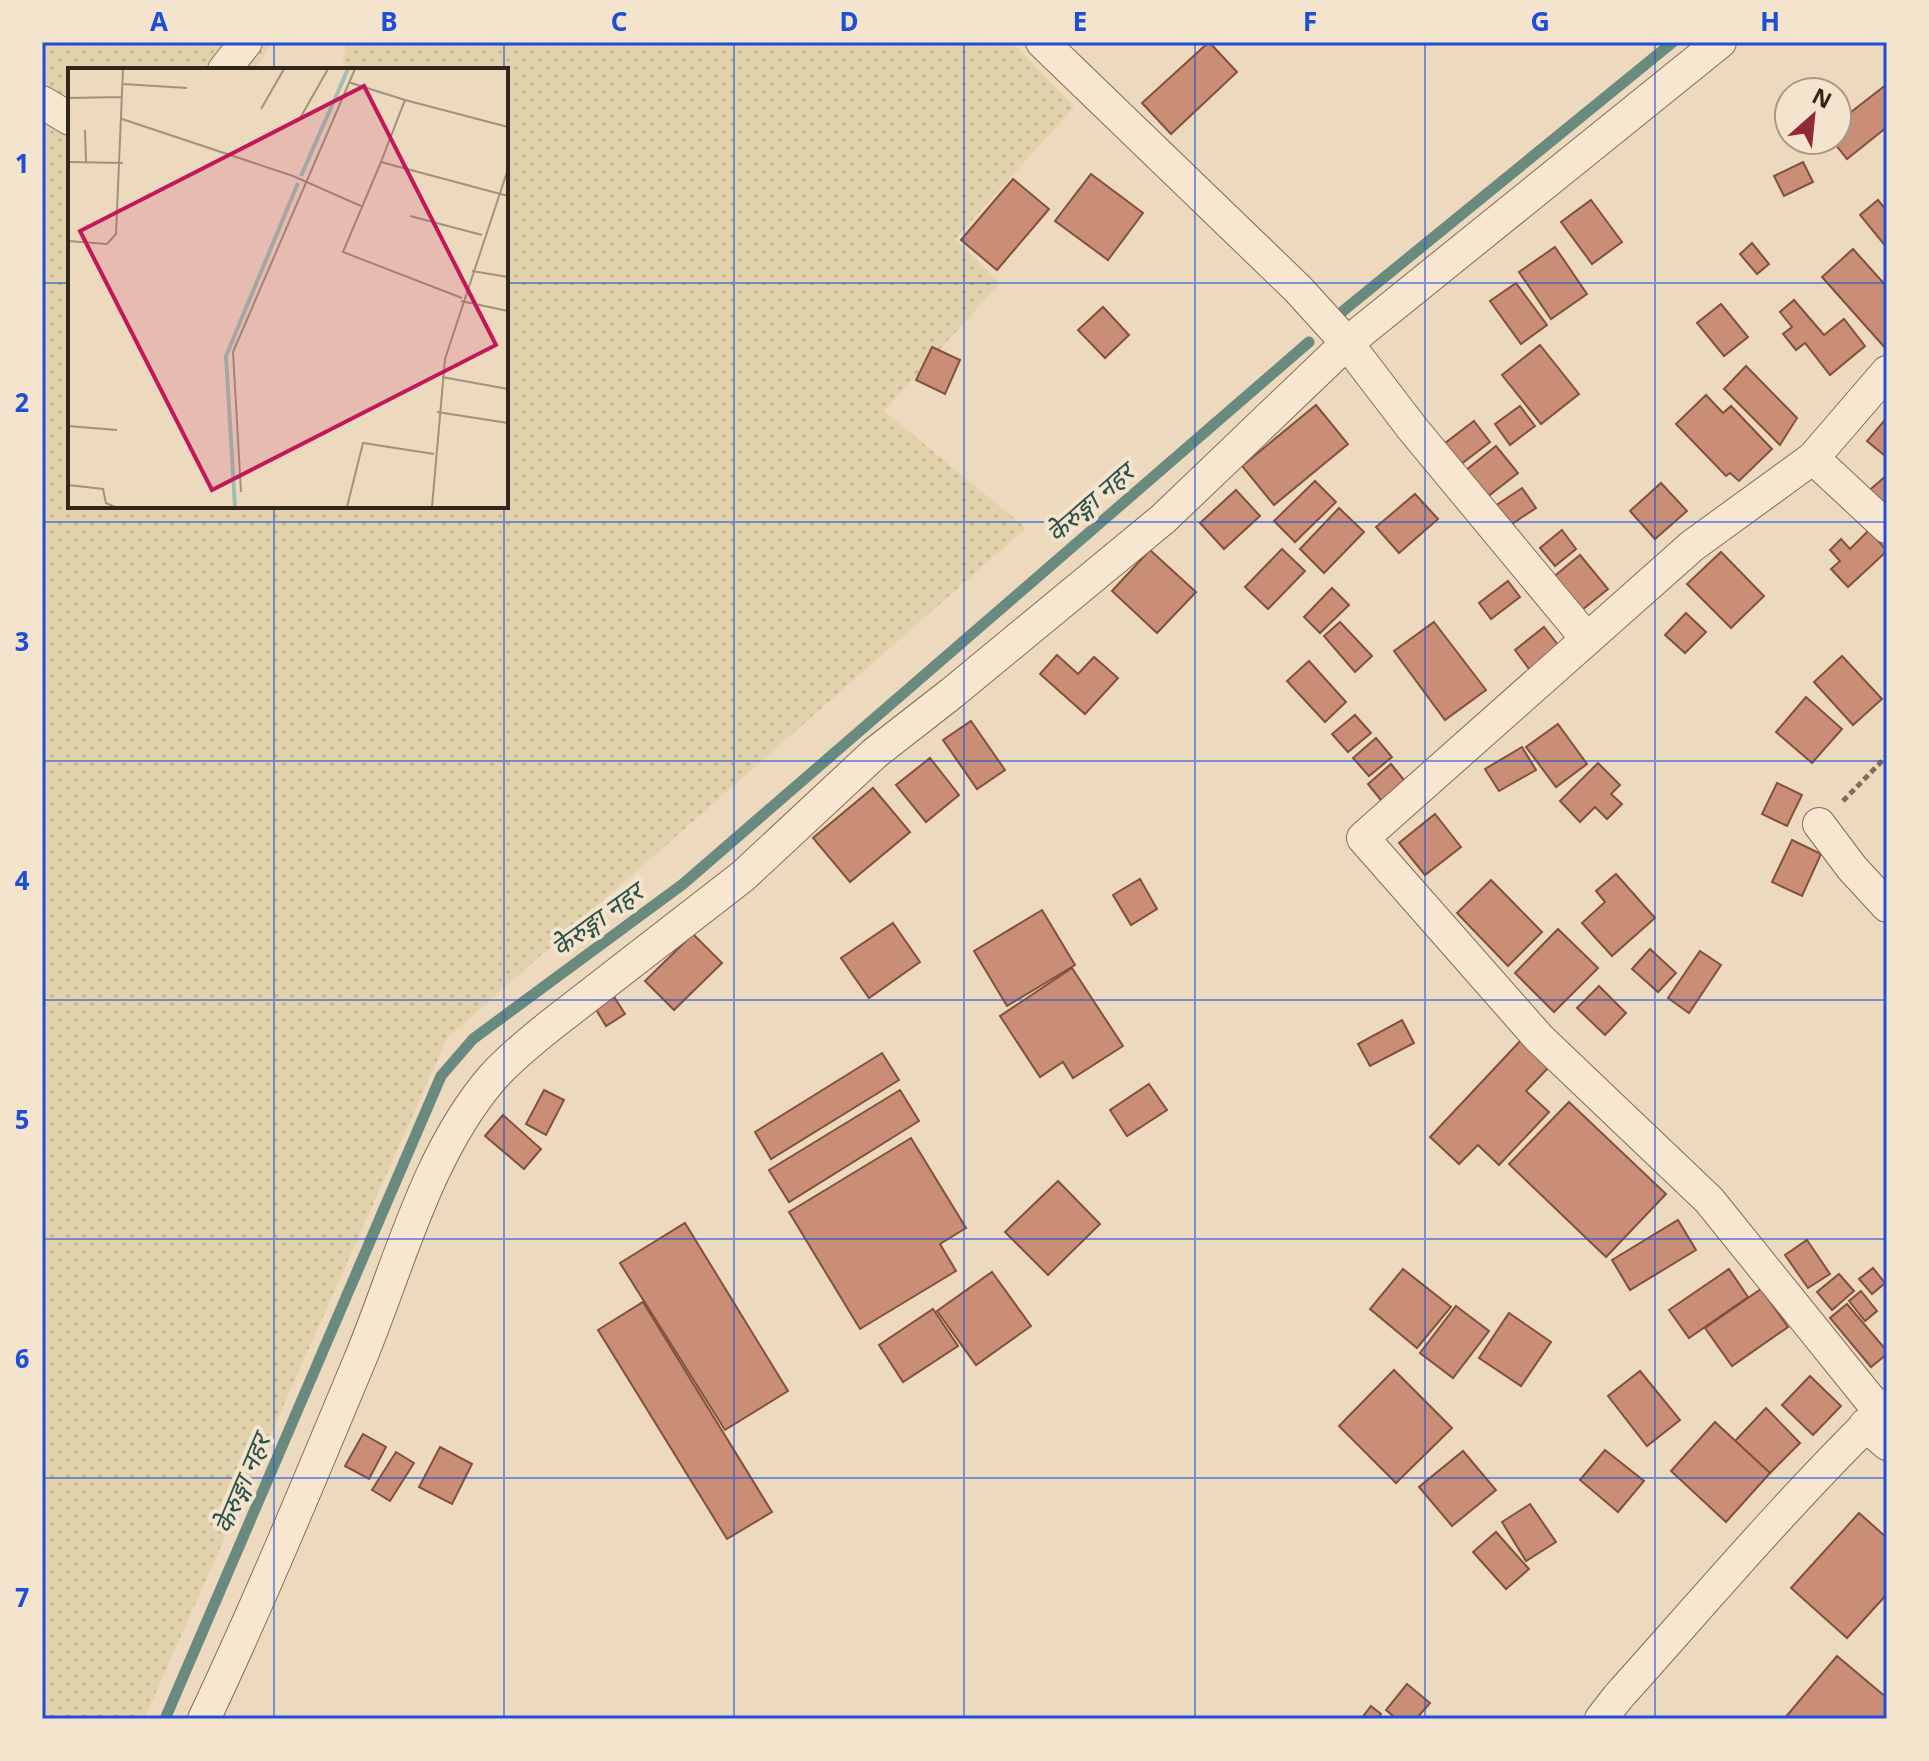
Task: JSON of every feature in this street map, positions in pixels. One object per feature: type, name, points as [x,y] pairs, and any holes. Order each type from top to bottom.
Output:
[{"type":"street","points":[[226,68],[246,42]]},
{"type":"street","points":[[1042,42],[1298,289],[1347,343],[1412,428],[1587,639]]},
{"type":"street","points":[[204,1719],[370,1335],[424,1194],[465,1113],[493,1076],[551,1025],[743,876],[875,753],[1163,519],[1347,343],[1720,42]]},
{"type":"street","points":[[42,102],[68,118]]},
{"type":"street","points":[[1601,1719],[1719,1584],[1880,1422],[1709,1200],[1539,1038],[1363,838],[1692,546],[1813,458],[1887,372]]},
{"type":"street","points":[[1813,458],[1887,527]]},
{"type":"street","points":[[1819,824],[1852,868],[1887,906]]},
{"type":"path","points":[[1819,824],[1887,756]]},
{"type":"shaded area","points":[[42,42],[272,42],[255,68],[68,68],[68,508],[508,508],[508,68],[342,68],[346,42],[1012,42],[1074,107],[955,239],[1000,283],[884,411],[1026,528],[447,1038],[144,1719],[42,1719]]},
{"type":"building","points":[[1209,42],[1237,72],[1171,134],[1142,103]]},
{"type":"building","points":[[1887,84],[1887,127],[1853,154],[1853,111]]},
{"type":"building","points":[[1803,162],[1813,182],[1784,196],[1774,176]]},
{"type":"building","points":[[1091,174],[1143,213],[1108,260],[1055,221]]},
{"type":"building","points":[[1013,179],[1049,209],[997,270],[961,240]]},
{"type":"building","points":[[1591,200],[1622,242],[1592,264],[1561,222]]},
{"type":"building","points":[[1878,200],[1887,211],[1887,248],[1860,215]]},
{"type":"building","points":[[1752,243],[1769,264],[1757,274],[1740,254]]},
{"type":"building","points":[[1555,247],[1587,294],[1551,319],[1519,272]]},
{"type":"building","points":[[1853,249],[1887,287],[1887,350],[1822,277]]},
{"type":"building","points":[[1516,283],[1547,325],[1521,344],[1490,301]]},
{"type":"building","points":[[1794,300],[1824,335],[1844,319],[1865,346],[1830,375],[1805,343],[1796,350],[1783,334],[1792,327],[1780,312]]},
{"type":"building","points":[[1721,304],[1748,337],[1724,356],[1697,323]]},
{"type":"building","points":[[1103,307],[1129,335],[1105,358],[1078,330]]},
{"type":"building","points":[[1540,345],[1579,394],[1541,424],[1502,375]]},
{"type":"building","points":[[932,347],[960,360],[945,394],[916,380]]},
{"type":"building","points":[[1746,366],[1797,418],[1780,445],[1724,389]]},
{"type":"building","points":[[1706,395],[1723,413],[1731,406],[1772,449],[1739,481],[1730,473],[1726,476],[1676,424]]},
{"type":"building","points":[[1316,405],[1348,444],[1274,505],[1242,466]]},
{"type":"building","points":[[1520,406],[1535,426],[1510,445],[1495,424]]},
{"type":"building","points":[[1474,421],[1490,442],[1456,468],[1440,447]]},
{"type":"building","points":[[1884,421],[1887,424],[1887,451],[1884,455],[1867,441]]},
{"type":"building","points":[[1496,446],[1518,473],[1487,497],[1465,471]]},
{"type":"building","points":[[1887,475],[1887,518],[1865,494]]},
{"type":"building","points":[[1315,481],[1336,502],[1295,542],[1274,521]]},
{"type":"building","points":[[1661,483],[1687,511],[1655,539],[1630,511]]},
{"type":"building","points":[[1522,488],[1536,508],[1506,528],[1492,508]]},
{"type":"building","points":[[1236,490],[1260,516],[1224,549],[1200,523]]},
{"type":"building","points":[[1415,494],[1438,519],[1399,553],[1376,527]]},
{"type":"building","points":[[1339,508],[1364,532],[1324,573],[1300,549]]},
{"type":"building","points":[[1562,530],[1576,549],[1555,566],[1540,548]]},
{"type":"building","points":[[1869,530],[1887,551],[1848,587],[1831,569],[1840,561],[1830,550],[1841,539],[1850,549]]},
{"type":"building","points":[[1282,549],[1305,571],[1268,609],[1245,587]]},
{"type":"building","points":[[1150,550],[1196,592],[1157,633],[1112,591]]},
{"type":"building","points":[[1721,552],[1764,596],[1731,628],[1687,584]]},
{"type":"building","points":[[1580,555],[1608,589],[1577,614],[1550,580]]},
{"type":"building","points":[[1508,581],[1520,597],[1491,619],[1479,603]]},
{"type":"building","points":[[1332,588],[1349,605],[1320,633],[1304,617]]},
{"type":"building","points":[[1686,613],[1706,632],[1685,653],[1665,635]]},
{"type":"building","points":[[1340,622],[1372,656],[1355,672],[1324,636]]},
{"type":"building","points":[[1434,622],[1486,690],[1445,720],[1394,651]]},
{"type":"building","points":[[1544,627],[1562,650],[1532,673],[1515,650]]},
{"type":"building","points":[[1057,655],[1078,674],[1094,657],[1118,678],[1085,714],[1040,674]]},
{"type":"building","points":[[1842,656],[1882,699],[1853,725],[1814,682]]},
{"type":"building","points":[[1309,661],[1346,702],[1325,722],[1287,681]]},
{"type":"building","points":[[1806,697],[1842,729],[1812,763],[1776,732]]},
{"type":"building","points":[[1355,715],[1371,733],[1348,752],[1332,734]]},
{"type":"building","points":[[971,721],[1005,770],[977,789],[943,740]]},
{"type":"building","points":[[1558,724],[1587,764],[1556,787],[1526,747]]},
{"type":"building","points":[[1376,738],[1392,757],[1369,776],[1353,758]]},
{"type":"building","points":[[1522,747],[1536,770],[1499,791],[1485,769]]},
{"type":"building","points":[[930,758],[959,795],[926,822],[896,785]]},
{"type":"building","points":[[1598,763],[1620,785],[1611,794],[1622,804],[1607,819],[1595,807],[1580,822],[1560,801]]},
{"type":"building","points":[[1391,764],[1413,791],[1389,810],[1368,784]]},
{"type":"building","points":[[1777,783],[1802,795],[1787,826],[1762,814]]},
{"type":"building","points":[[873,788],[910,832],[850,882],[813,838]]},
{"type":"building","points":[[1435,814],[1461,847],[1425,875],[1399,843]]},
{"type":"building","points":[[1792,840],[1821,854],[1802,896],[1772,882]]},
{"type":"building","points":[[1616,874],[1655,918],[1612,956],[1582,923],[1605,902],[1596,891]]},
{"type":"building","points":[[1140,879],[1157,909],[1131,925],[1113,895]]},
{"type":"building","points":[[1491,880],[1542,932],[1508,966],[1457,913]]},
{"type":"building","points":[[1042,910],[1075,965],[1007,1006],[974,951]]},
{"type":"building","points":[[893,923],[920,962],[869,998],[841,958]]},
{"type":"building","points":[[1558,929],[1598,968],[1554,1012],[1515,973]]},
{"type":"building","points":[[693,934],[722,963],[674,1010],[645,981]]},
{"type":"building","points":[[1650,949],[1676,973],[1658,992],[1632,969]]},
{"type":"building","points":[[1700,951],[1721,965],[1689,1013],[1668,998]]},
{"type":"building","points":[[1072,968],[1123,1046],[1073,1078],[1063,1062],[1040,1077],[1000,1016]]},
{"type":"building","points":[[1599,986],[1626,1013],[1605,1035],[1577,1008]]},
{"type":"building","points":[[611,992],[625,1014],[606,1026],[592,1003]]},
{"type":"building","points":[[1402,1020],[1414,1043],[1370,1066],[1358,1044]]},
{"type":"building","points":[[1523,1038],[1551,1065],[1526,1091],[1549,1112],[1499,1165],[1478,1145],[1459,1164],[1430,1137]]},
{"type":"building","points":[[882,1053],[899,1080],[771,1159],[755,1132]]},
{"type":"building","points":[[1149,1084],[1167,1110],[1127,1136],[1110,1110]]},
{"type":"building","points":[[544,1090],[564,1100],[546,1135],[526,1124]]},
{"type":"building","points":[[900,1090],[919,1121],[789,1202],[769,1170]]},
{"type":"building","points":[[1569,1102],[1666,1194],[1606,1257],[1509,1164]]},
{"type":"building","points":[[503,1115],[541,1149],[524,1169],[485,1136]]},
{"type":"building","points":[[911,1138],[966,1228],[940,1244],[956,1271],[860,1329],[789,1212]]},
{"type":"building","points":[[1058,1181],[1100,1224],[1048,1275],[1005,1232]]},
{"type":"building","points":[[1678,1220],[1696,1250],[1630,1290],[1612,1260]]},
{"type":"building","points":[[685,1223],[788,1391],[725,1430],[620,1263]]},
{"type":"building","points":[[1807,1240],[1830,1274],[1808,1288],[1785,1255]]},
{"type":"building","points":[[1873,1268],[1885,1283],[1872,1294],[1859,1279]]},
{"type":"building","points":[[1403,1269],[1451,1307],[1417,1348],[1370,1309]]},
{"type":"building","points":[[1729,1269],[1748,1297],[1689,1338],[1669,1310]]},
{"type":"building","points":[[992,1272],[1031,1326],[976,1365],[937,1311]]},
{"type":"building","points":[[1839,1274],[1854,1291],[1832,1310],[1817,1292]]},
{"type":"building","points":[[1761,1289],[1788,1327],[1732,1366],[1705,1328]]},
{"type":"building","points":[[1861,1291],[1877,1311],[1865,1321],[1849,1301]]},
{"type":"building","points":[[643,1302],[772,1512],[727,1539],[598,1330]]},
{"type":"building","points":[[1847,1304],[1887,1351],[1871,1367],[1830,1318]]},
{"type":"building","points":[[1456,1306],[1489,1331],[1453,1378],[1420,1353]]},
{"type":"building","points":[[933,1309],[958,1346],[903,1382],[879,1345]]},
{"type":"building","points":[[1509,1313],[1551,1342],[1521,1386],[1479,1358]]},
{"type":"building","points":[[1394,1370],[1452,1428],[1396,1483],[1339,1426]]},
{"type":"building","points":[[1640,1371],[1680,1420],[1647,1446],[1608,1396]]},
{"type":"building","points":[[1810,1376],[1841,1406],[1813,1435],[1782,1405]]},
{"type":"building","points":[[1766,1408],[1800,1443],[1770,1473],[1735,1441]]},
{"type":"building","points":[[1715,1422],[1770,1473],[1726,1522],[1671,1471]]},
{"type":"building","points":[[363,1434],[386,1447],[369,1479],[345,1466]]},
{"type":"building","points":[[440,1447],[472,1464],[452,1504],[419,1487]]},
{"type":"building","points":[[1605,1450],[1644,1481],[1618,1512],[1580,1480]]},
{"type":"building","points":[[1463,1451],[1496,1490],[1452,1526],[1419,1487]]},
{"type":"building","points":[[396,1452],[414,1463],[390,1501],[372,1490]]},
{"type":"building","points":[[1530,1504],[1556,1542],[1526,1561],[1502,1522]]},
{"type":"building","points":[[1859,1513],[1887,1538],[1887,1594],[1847,1638],[1791,1588]]},
{"type":"building","points":[[1496,1532],[1529,1569],[1506,1589],[1473,1552]]},
{"type":"building","points":[[1837,1656],[1887,1698],[1887,1719],[1784,1719]]},
{"type":"building","points":[[1407,1684],[1430,1703],[1416,1719],[1397,1719],[1386,1710]]},
{"type":"building","points":[[1371,1706],[1381,1714],[1377,1719],[1361,1719]]},
{"type":"waterway","name":"केेरुङ्गा नहर","points":[[1343,311],[1673,42]]},
{"type":"waterway","name":"केेरुङ्गा नहर","points":[[165,1719],[441,1076],[473,1039],[683,884],[1309,342]]}]
